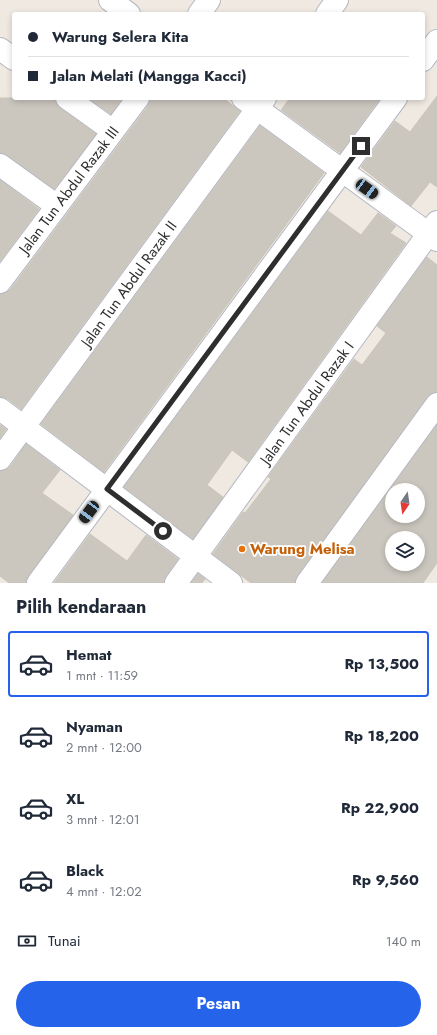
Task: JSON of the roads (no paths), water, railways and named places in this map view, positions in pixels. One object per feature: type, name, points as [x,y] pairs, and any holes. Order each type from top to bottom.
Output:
[{"type":"street","points":[[110,0],[126,12]]},
{"type":"street","points":[[200,12],[209,0]]},
{"type":"street","points":[[328,12],[337,0]]},
{"type":"street","points":[[425,57],[437,41]]},
{"type":"street","points":[[0,49],[12,58]]},
{"type":"street","points":[[70,100],[113,131]]},
{"type":"street","name":"Jalan Tun Abdul Razak III","points":[[0,282],[136,100]]},
{"type":"street","points":[[38,583],[395,100]]},
{"type":"street","points":[[255,102],[343,171],[434,232]]},
{"type":"street","name":"Jalan Tun Abdul Razak II","points":[[0,459],[255,102]]},
{"type":"street","points":[[0,165],[57,206]]},
{"type":"street","name":"Jalan Tun Abdul Razak I","points":[[176,583],[434,232]]},
{"type":"street","points":[[307,583],[437,404]]},
{"type":"street","points":[[0,409],[231,583]]},
{"type":"place","name":"Warung Melisa","points":[[242,549]]}]
